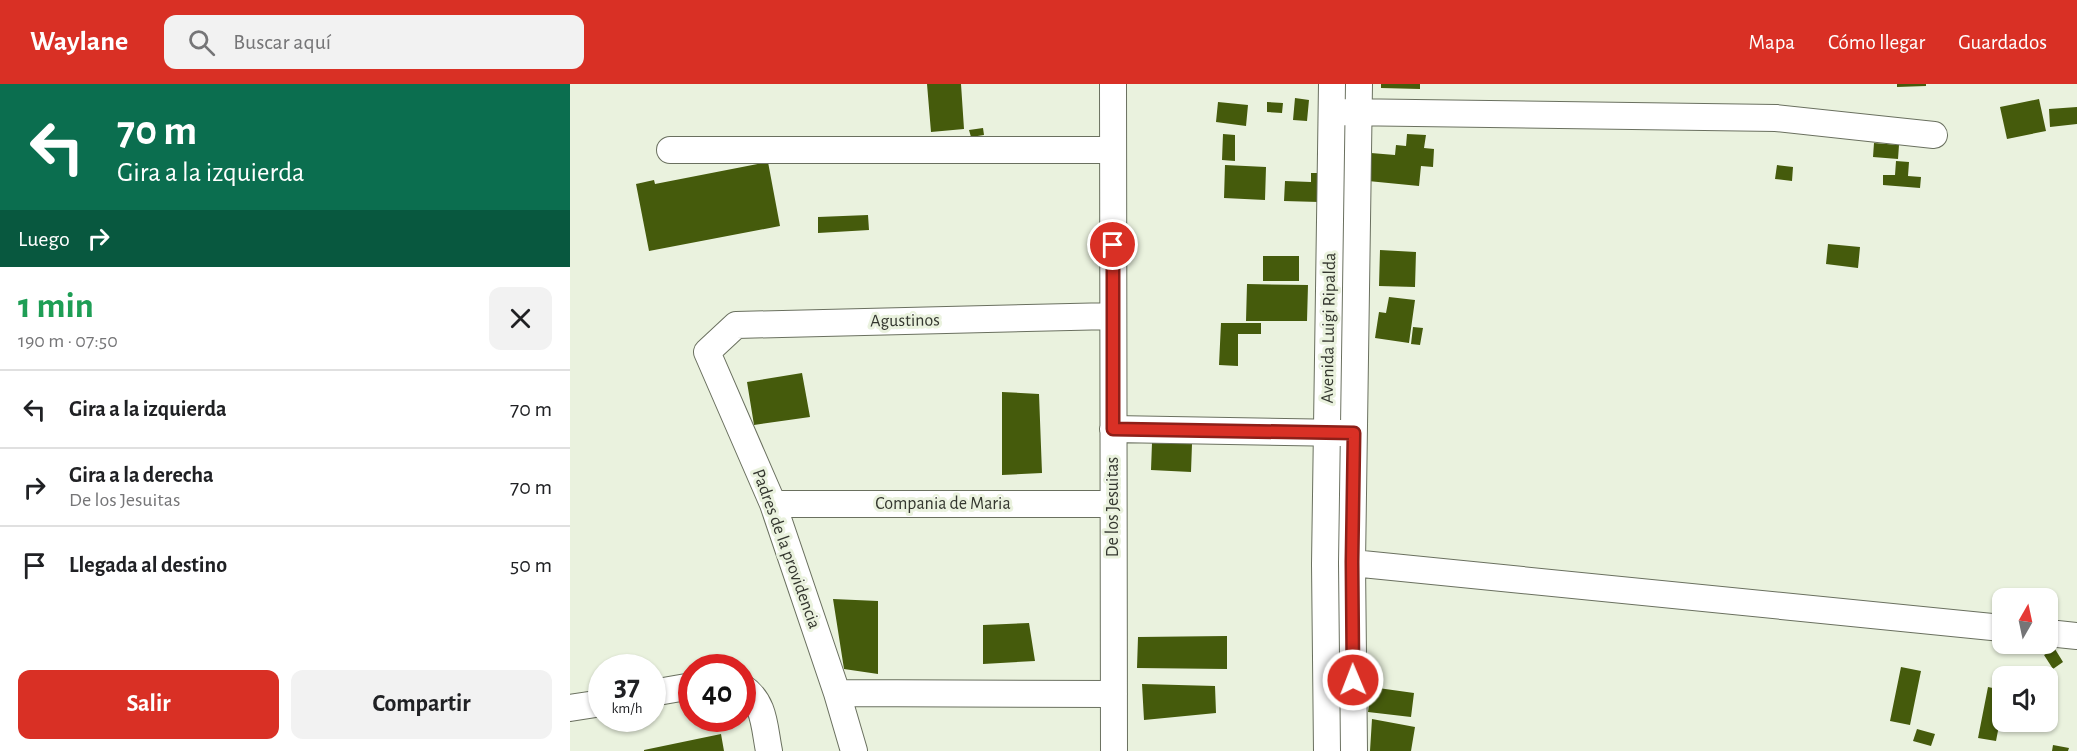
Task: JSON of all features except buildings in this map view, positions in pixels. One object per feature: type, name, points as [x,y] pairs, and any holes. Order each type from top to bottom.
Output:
[{"type":"street","name":"De los Jesuitas","points":[[1113,84],[1114,751]]},
{"type":"street","name":"Avenida Luigi Ripalda","points":[[1327,751],[1325,564],[1332,84]]},
{"type":"street","name":"Avenida Luigi Ripalda","points":[[1354,751],[1352,562],[1359,84]]},
{"type":"street","points":[[1332,112],[1776,118],[1934,135]]},
{"type":"street","points":[[670,150],[1113,150]]},
{"type":"street","name":"Agustinos","points":[[707,351],[736,326],[1113,316]]},
{"type":"street","name":"Padres de la providencia","points":[[707,351],[773,504],[837,693],[854,751]]},
{"type":"street","points":[[1113,429],[1354,433]]},
{"type":"street","name":"Compania de Maria","points":[[773,504],[1113,504]]},
{"type":"street","points":[[1352,562],[1992,627]]},
{"type":"street","points":[[2058,634],[2077,636]]},
{"type":"street","points":[[837,693],[1114,694]]},
{"type":"street","points":[[756,700],[760,704],[769,751]]},
{"type":"street","points":[[570,708],[588,705]]},
{"type":"route","points":[[1113,245],[1113,429],[1354,433],[1353,680]]}]
